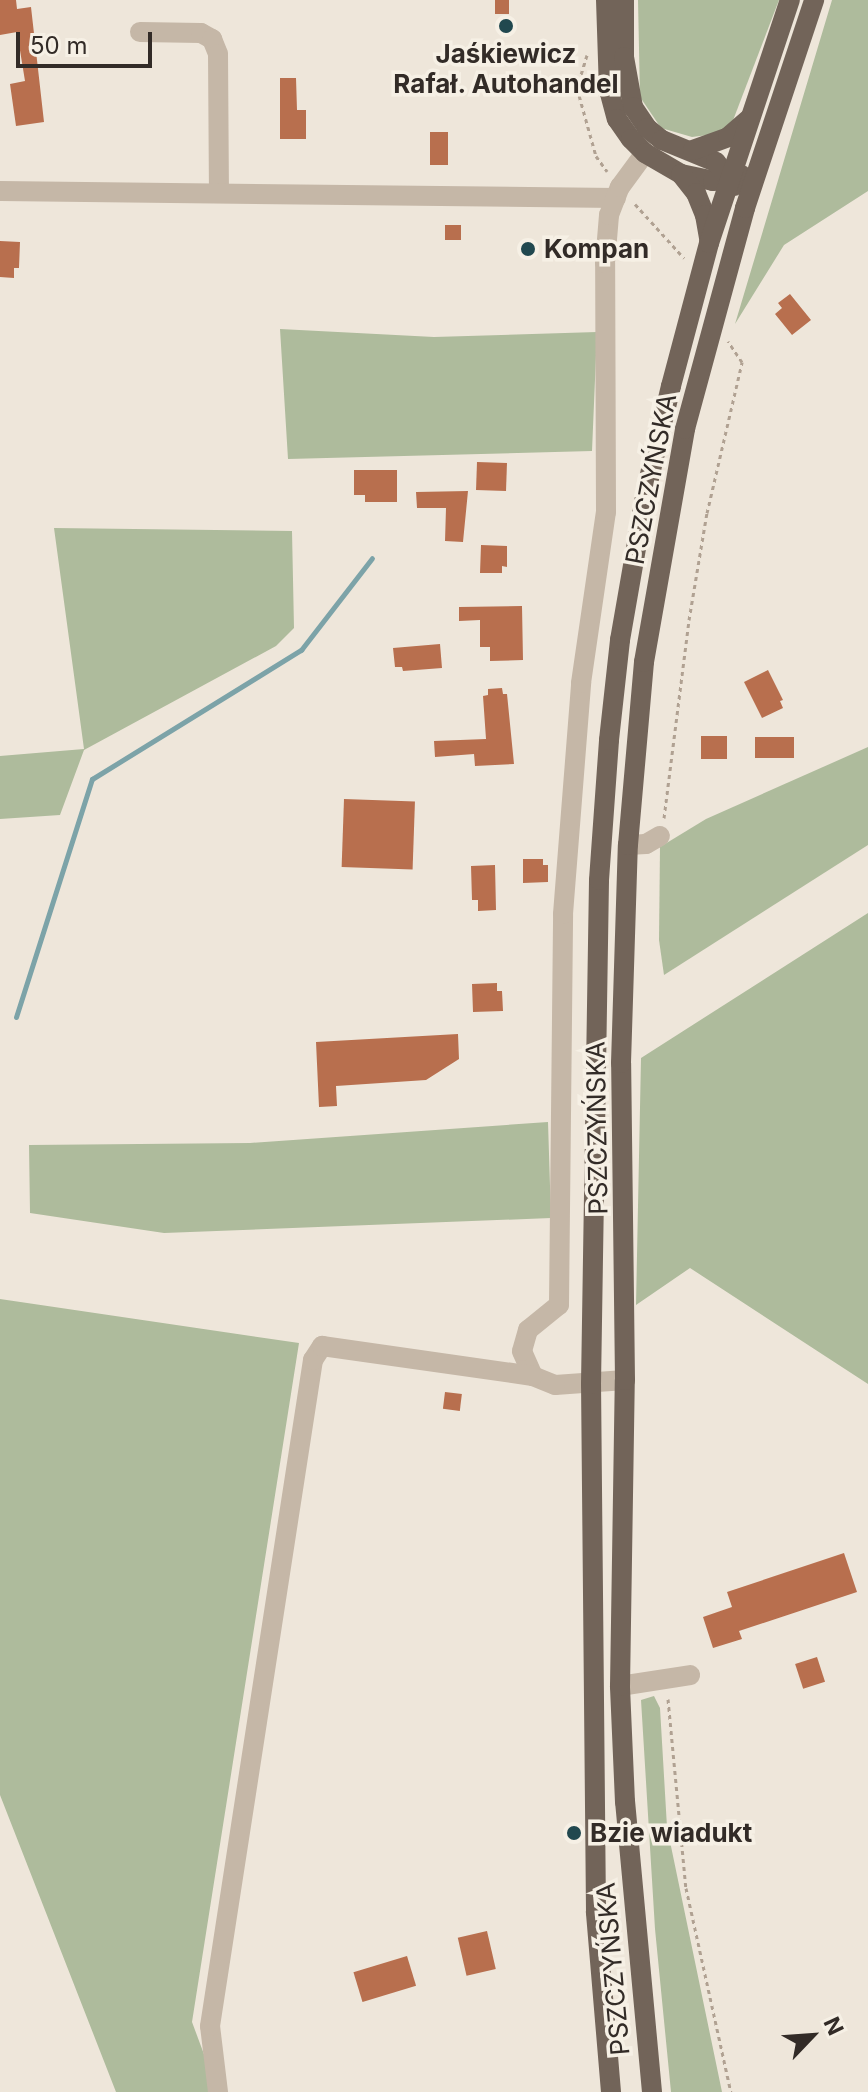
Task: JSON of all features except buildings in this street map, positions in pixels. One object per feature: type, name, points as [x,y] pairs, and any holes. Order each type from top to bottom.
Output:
[{"type":"main road","name":"PSZCZYŃSKA","points":[[606,0],[609,90],[617,119],[645,153],[681,174],[713,181],[730,178],[709,243],[646,491],[620,640],[599,880],[591,1384],[596,1912],[611,2092]]},
{"type":"main road","points":[[624,0],[624,57],[633,107],[647,128],[662,140],[693,150],[716,162],[730,178],[745,208]]},
{"type":"main road","points":[[730,178],[790,0]]},
{"type":"main road","name":"PSZCZYŃSKA","points":[[652,2092],[625,1802],[620,1686],[625,1380],[621,1063],[628,845],[644,662],[663,538],[709,331],[758,167],[814,0]]},
{"type":"main road","points":[[693,150],[728,137],[750,118]]},
{"type":"main road","points":[[730,178],[758,167]]},
{"type":"main road","name":"PSZCZYŃSKA","points":[[681,174],[696,193],[705,215],[709,243]]},
{"type":"street","points":[[140,32],[201,33],[212,39],[218,54],[219,193]]},
{"type":"street","points":[[533,1376],[522,1351],[528,1330],[559,1305],[563,914],[577,714],[606,512],[605,263],[609,215],[616,198],[645,153]]},
{"type":"street","points":[[0,191],[616,198]]},
{"type":"street","points":[[628,845],[646,844],[660,836]]},
{"type":"street","points":[[218,2092],[210,2026],[313,1360],[322,1346],[533,1376],[555,1385],[625,1380]]},
{"type":"street","points":[[620,1686],[690,1675]]},
{"type":"path","points":[[660,836],[707,513],[742,362],[723,332]]},
{"type":"path","points":[[664,1679],[671,1710],[686,1888],[731,2092]]},
{"type":"green space","points":[[638,0],[779,0],[732,123],[716,134],[692,137],[661,128],[640,97]]},
{"type":"green space","points":[[832,0],[868,0],[868,191],[784,245],[735,324]]},
{"type":"green space","points":[[280,329],[434,337],[597,332],[592,451],[288,459]]},
{"type":"green space","points":[[54,528],[292,531],[294,628],[276,646],[84,750],[60,815],[0,819],[0,756],[84,749]]},
{"type":"green space","points":[[868,747],[868,845],[664,975],[659,940],[660,847],[706,819]]},
{"type":"green space","points":[[868,913],[868,1384],[690,1268],[636,1305],[641,1058]]},
{"type":"green space","points":[[548,1122],[551,1218],[164,1233],[30,1213],[29,1145],[250,1143]]},
{"type":"green space","points":[[0,1299],[299,1343],[192,2022],[218,2092],[116,2092],[0,1795]]},
{"type":"green space","points":[[654,1696],[660,1708],[667,1827],[722,2092],[671,2092],[655,1929],[641,1700]]},
{"type":"waterway","points":[[16,1017],[92,779],[301,650],[372,558]]},
{"type":"place","name":"Jaśkiewicz Rafał. Autohandel","points":[[506,26]]},
{"type":"place","name":"Kompan","points":[[528,249]]},
{"type":"place","name":"Bzie wiadukt","points":[[574,1833]]}]
